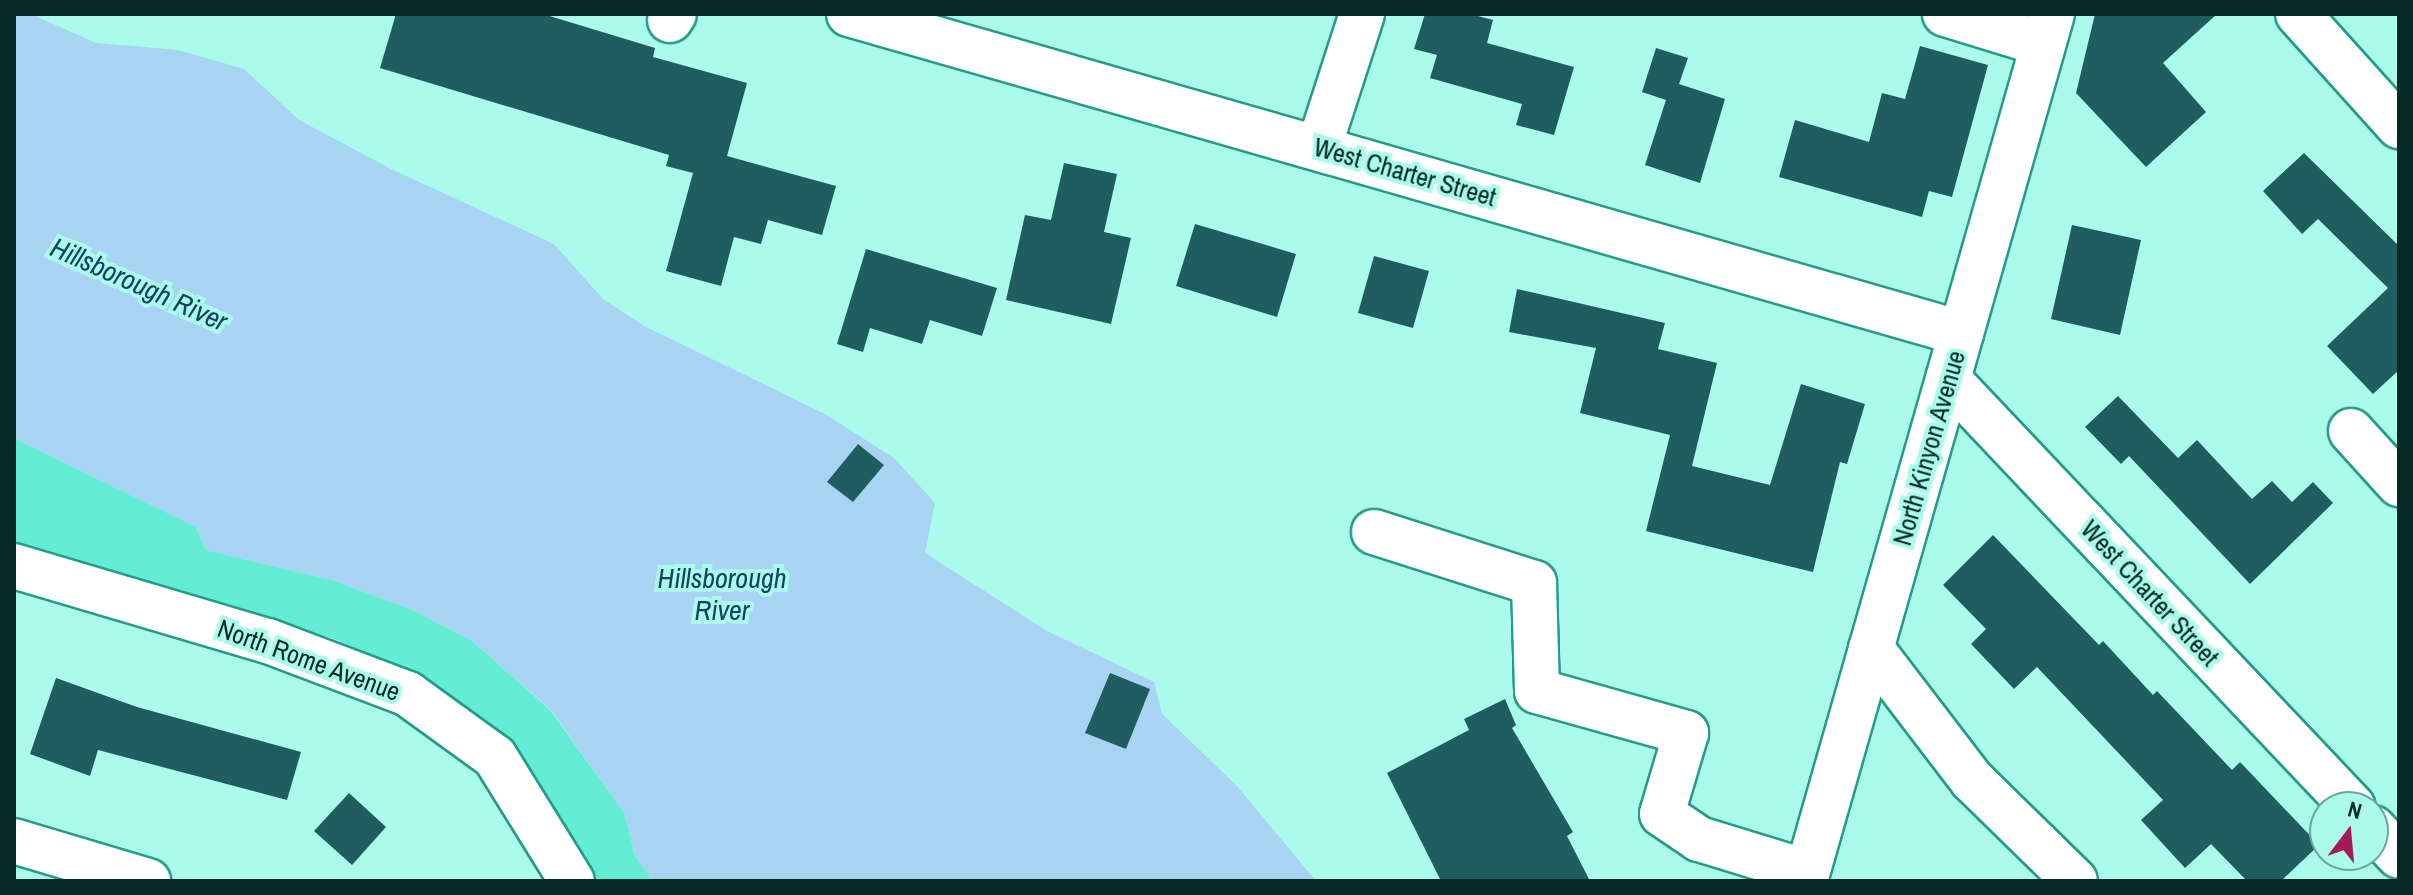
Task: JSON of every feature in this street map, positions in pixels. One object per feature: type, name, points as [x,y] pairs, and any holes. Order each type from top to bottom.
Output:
[{"type":"street","name":"West Charter Street","points":[[849,14],[1961,333]]},
{"type":"street","points":[[1319,147],[1362,14]]},
{"type":"street","points":[[1945,14],[2048,29]]},
{"type":"street","points":[[2298,14],[2399,126]]},
{"type":"street","name":"North Kinyon Avenue","points":[[1806,877],[2048,29]]},
{"type":"street","name":"West Charter Street","points":[[1948,379],[2338,791]]},
{"type":"street","points":[[2351,431],[2399,484]]},
{"type":"street","points":[[1374,532],[1534,583],[1537,691],[1686,733],[1662,814],[1699,839],[1806,877]]},
{"type":"street","name":"North Rome Avenue","points":[[14,566],[268,641],[408,694],[495,757],[572,881]]},
{"type":"street","points":[[1871,648],[1972,780],[2075,881]]},
{"type":"street","points":[[14,841],[148,881]]},
{"type":"green space","points":[[14,438],[196,527],[206,550],[335,581],[415,611],[472,641],[550,710],[625,814],[635,856],[653,881],[594,881],[580,849],[528,770],[405,672],[335,639],[14,546]]},
{"type":"water","name":"Hillsborough River","points":[[14,14],[31,14],[96,43],[178,50],[244,69],[299,120],[391,169],[554,244],[603,299],[644,326],[825,414],[894,458],[935,503],[925,553],[1047,631],[1154,682],[1162,714],[1236,785],[1316,881],[653,881],[635,856],[625,814],[551,710],[472,641],[415,611],[335,581],[206,550],[196,527],[14,438]]},
{"type":"building","points":[[396,14],[543,14],[655,48],[653,57],[747,83],[727,156],[836,186],[822,235],[768,220],[761,244],[734,237],[721,286],[666,271],[693,173],[666,166],[669,155],[380,68]]},
{"type":"building","points":[[1425,14],[1470,14],[1493,20],[1487,43],[1574,67],[1554,135],[1516,125],[1522,104],[1430,78],[1437,55],[1414,49]]},
{"type":"building","points":[[2095,14],[2217,14],[2163,63],[2206,112],[2146,167],[2076,93]]},
{"type":"building","points":[[1920,46],[1988,65],[1952,197],[1929,191],[1922,217],[1779,177],[1795,120],[1869,142],[1882,93],[1905,99]]},
{"type":"building","points":[[1656,48],[1688,58],[1679,84],[1725,99],[1700,183],[1645,165],[1666,100],[1642,92]]},
{"type":"building","points":[[2304,153],[2399,246],[2399,370],[2373,394],[2327,346],[2388,288],[2318,219],[2302,234],[2263,191]]},
{"type":"building","points":[[1064,163],[1117,174],[1104,232],[1131,238],[1111,324],[1006,300],[1025,215],[1051,220]]},
{"type":"building","points":[[1195,224],[1296,254],[1277,317],[1176,286]]},
{"type":"building","points":[[2072,225],[2141,240],[2120,335],[2051,319]]},
{"type":"building","points":[[866,249],[997,288],[982,336],[930,320],[922,344],[870,328],[863,352],[837,344]]},
{"type":"building","points":[[1374,256],[1429,271],[1413,328],[1358,313]]},
{"type":"building","points":[[1517,289],[1665,323],[1658,349],[1717,363],[1692,466],[1770,485],[1801,384],[1865,404],[1847,464],[1840,462],[1813,572],[1646,531],[1670,435],[1580,413],[1596,348],[1509,332]]},
{"type":"building","points":[[2118,396],[2178,458],[2197,440],[2252,499],[2272,481],[2292,502],[2313,482],[2333,503],[2250,584],[2129,456],[2121,464],[2085,427]]},
{"type":"building","points":[[858,444],[884,465],[853,502],[827,482]]},
{"type":"building","points":[[1993,535],[2099,645],[2103,641],[2153,695],[2157,691],[2232,770],[2240,762],[2309,834],[2309,854],[2281,881],[2247,881],[2211,844],[2185,868],[2141,820],[2163,800],[2037,667],[2014,689],[1971,644],[1986,629],[1943,585]]},
{"type":"building","points":[[1110,673],[1150,689],[1126,749],[1085,733]]},
{"type":"building","points":[[56,678],[137,707],[301,752],[287,800],[98,750],[90,776],[30,754]]},
{"type":"building","points":[[1505,699],[1516,725],[1512,728],[1573,832],[1567,836],[1590,881],[1441,881],[1387,773],[1469,730],[1464,719]]},
{"type":"building","points":[[349,793],[386,827],[352,865],[314,831]]}]
